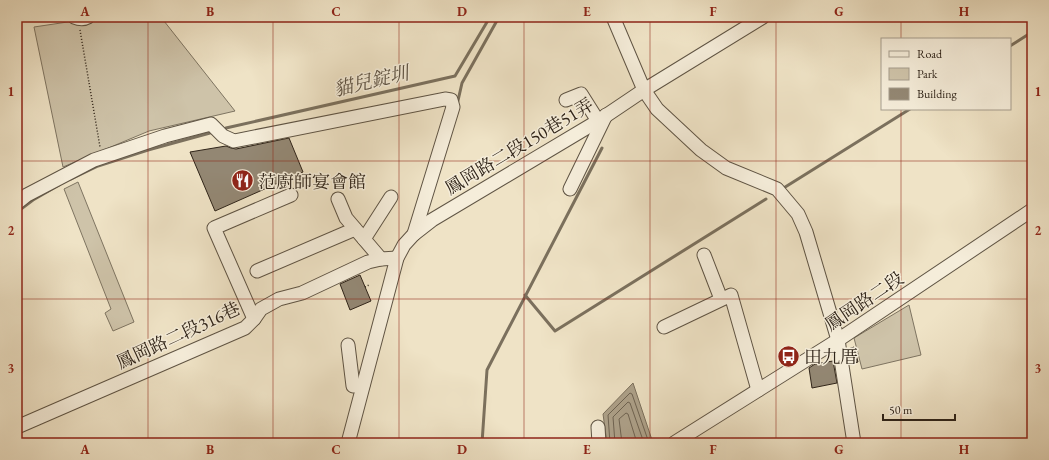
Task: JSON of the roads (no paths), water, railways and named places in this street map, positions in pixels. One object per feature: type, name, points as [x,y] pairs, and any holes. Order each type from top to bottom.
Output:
[{"type":"street","points":[[613,17],[644,90],[657,109],[701,150],[726,168],[777,189],[798,214],[806,232],[838,340],[854,443]]},
{"type":"street","name":"鳳岡路二段150巷51弄","points":[[397,258],[404,245],[414,234],[432,220],[602,118],[644,90],[763,17]]},
{"type":"street","points":[[566,100],[581,94],[602,118],[570,189]]},
{"type":"street","name":"鳳岡路二段150巷51弄","points":[[17,203],[28,195],[94,160],[165,136],[211,124],[223,136],[234,141],[445,99],[451,100],[453,107],[414,234]]},
{"type":"street","points":[[254,319],[214,228],[291,195]]},
{"type":"street","points":[[364,239],[391,197]]},
{"type":"street","points":[[338,199],[346,218],[381,259]]},
{"type":"street","name":"鳳岡路二段","points":[[674,443],[838,340],[1032,210]]},
{"type":"street","points":[[257,271],[355,229]]},
{"type":"street","points":[[704,255],[721,299]]},
{"type":"street","points":[[348,443],[397,258]]},
{"type":"street","name":"鳳岡路二段316巷","points":[[17,427],[245,328],[261,309],[279,299],[302,293],[368,262],[397,258]]},
{"type":"street","points":[[664,327],[731,295],[758,390]]},
{"type":"street","points":[[348,345],[353,386],[363,385]]},
{"type":"street","points":[[598,427],[599,443]]},
{"type":"water","points":[[633,383],[653,443],[607,443],[603,414]]},
{"type":"waterway","name":"貓兒錠圳","points":[[226,128],[455,76],[490,17]]},
{"type":"waterway","points":[[457,105],[462,83],[499,17]]},
{"type":"waterway","points":[[1011,45],[1032,32]]},
{"type":"waterway","points":[[782,189],[908,110]]},
{"type":"waterway","name":"貓兒錠圳","points":[[71,179],[98,166],[148,150],[210,133]]},
{"type":"waterway","points":[[482,443],[487,370],[602,148]]},
{"type":"waterway","name":"貓兒錠圳","points":[[17,212],[33,200],[59,185]]},
{"type":"waterway","points":[[525,295],[555,331],[766,199]]},
{"type":"place","name":"范廚師宴會館","points":[[243,181]]},
{"type":"place","name":"田九厝","points":[[789,356]]}]
